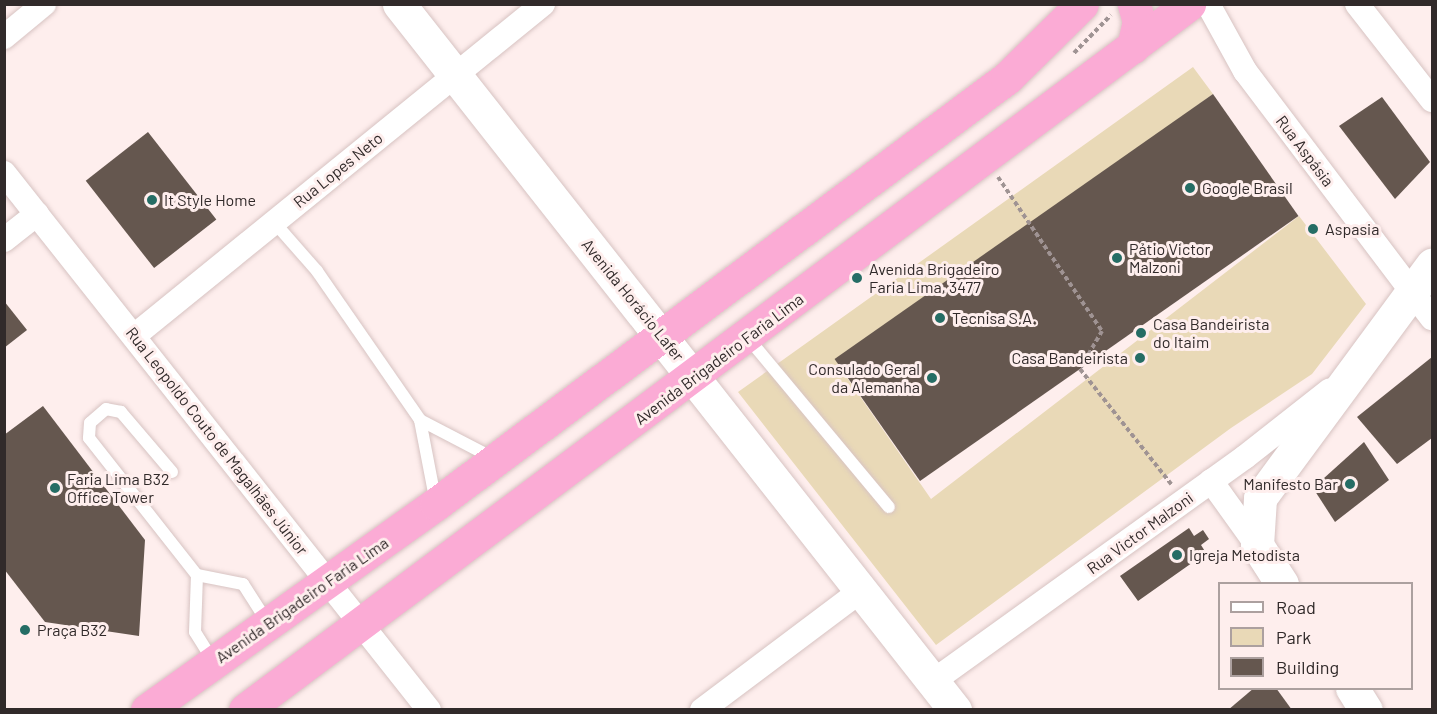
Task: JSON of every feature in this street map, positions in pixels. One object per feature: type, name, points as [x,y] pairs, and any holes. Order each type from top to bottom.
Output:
[{"type":"highway","name":"Avenida Brigadeiro Faria Lima","points":[[147,710],[182,700],[214,663],[436,504],[1007,78],[1082,4]]},
{"type":"highway","points":[[1132,47],[1139,22],[1134,4]]},
{"type":"highway","name":"Avenida Brigadeiro Faria Lima","points":[[245,710],[695,378],[1189,4]]},
{"type":"street","points":[[4,37],[44,4]]},
{"type":"street","name":"Avenida Horácio Lafer","points":[[399,4],[955,710]]},
{"type":"street","name":"Rua Lopes Neto","points":[[134,336],[543,4]]},
{"type":"street","name":"Rua Aspásia","points":[[1208,4],[1245,71],[1432,318]]},
{"type":"street","points":[[1357,4],[1432,100]]},
{"type":"street","name":"Rua Leopoldo Couto de Magalhães Júnior","points":[[4,173],[429,710]]},
{"type":"street","points":[[4,240],[37,214]]},
{"type":"street","name":"Rua Victor Malzoni","points":[[1257,545],[1260,498],[1344,379],[1432,265]]},
{"type":"street","name":"Rua Victor Malzoni","points":[[932,682],[1211,481],[1344,379]]},
{"type":"street","points":[[1211,481],[1281,582]]},
{"type":"street","points":[[702,710],[862,590]]},
{"type":"street","points":[[1353,690],[1366,710]]},
{"type":"lane","points":[[274,222],[323,280],[420,420],[436,504]]},
{"type":"lane","points":[[748,338],[889,507]]},
{"type":"lane","points":[[172,472],[121,412],[106,410],[90,423],[89,438],[198,575],[243,584],[269,624]]},
{"type":"lane","points":[[420,420],[496,459]]},
{"type":"lane","points":[[198,575],[195,632],[214,663]]},
{"type":"path","points":[[985,159],[1102,331],[1080,369],[1117,422],[1185,500]]},
{"type":"green space","points":[[1193,67],[1213,94],[839,366],[931,499],[1299,216],[1366,304],[1312,374],[1231,428],[936,645],[738,392]]},
{"type":"building","name":"Pátio Victor Malzoni","points":[[1213,94],[1298,216],[920,481],[835,359]]},
{"type":"building","points":[[1382,97],[1430,162],[1395,199],[1339,126]]},
{"type":"building","name":"It Style Home","points":[[148,132],[216,219],[154,268],[86,181]]},
{"type":"building","points":[[4,301],[27,330],[4,348]]},
{"type":"building","points":[[1432,357],[1432,438],[1397,464],[1357,417]]},
{"type":"building","name":"Faria Lima B32 Office Tower","points":[[43,406],[145,540],[139,636],[45,622],[4,569],[4,435]]},
{"type":"building","name":"Manifesto Bar","points":[[1364,442],[1389,480],[1335,522],[1313,488]]},
{"type":"building","points":[[1189,528],[1194,536],[1203,530],[1209,539],[1201,545],[1206,553],[1138,601],[1120,576]]},
{"type":"building","points":[[1252,690],[1277,690],[1292,710],[1228,710]]},
{"type":"place","name":"Google Brasil","points":[[1190,188]]},
{"type":"place","name":"It Style Home","points":[[152,200]]},
{"type":"place","name":"Aspasia","points":[[1313,229]]},
{"type":"place","name":"Pátio Victor Malzoni","points":[[1117,258]]},
{"type":"place","name":"Avenida Brigadeiro Faria Lima, 3477","points":[[857,278]]},
{"type":"place","name":"Tecnisa S.A.","points":[[940,318]]},
{"type":"place","name":"Casa Bandeirista do Itaim","points":[[1141,333]]},
{"type":"place","name":"Casa Bandeirista","points":[[1140,358]]},
{"type":"place","name":"Consulado Geral da Alemanha","points":[[932,378]]},
{"type":"place","name":"Manifesto Bar","points":[[1350,484]]},
{"type":"place","name":"Faria Lima B32 Office Tower","points":[[55,488]]},
{"type":"place","name":"Igreja Metodista","points":[[1177,555]]},
{"type":"place","name":"Praça B32","points":[[25,630]]}]
